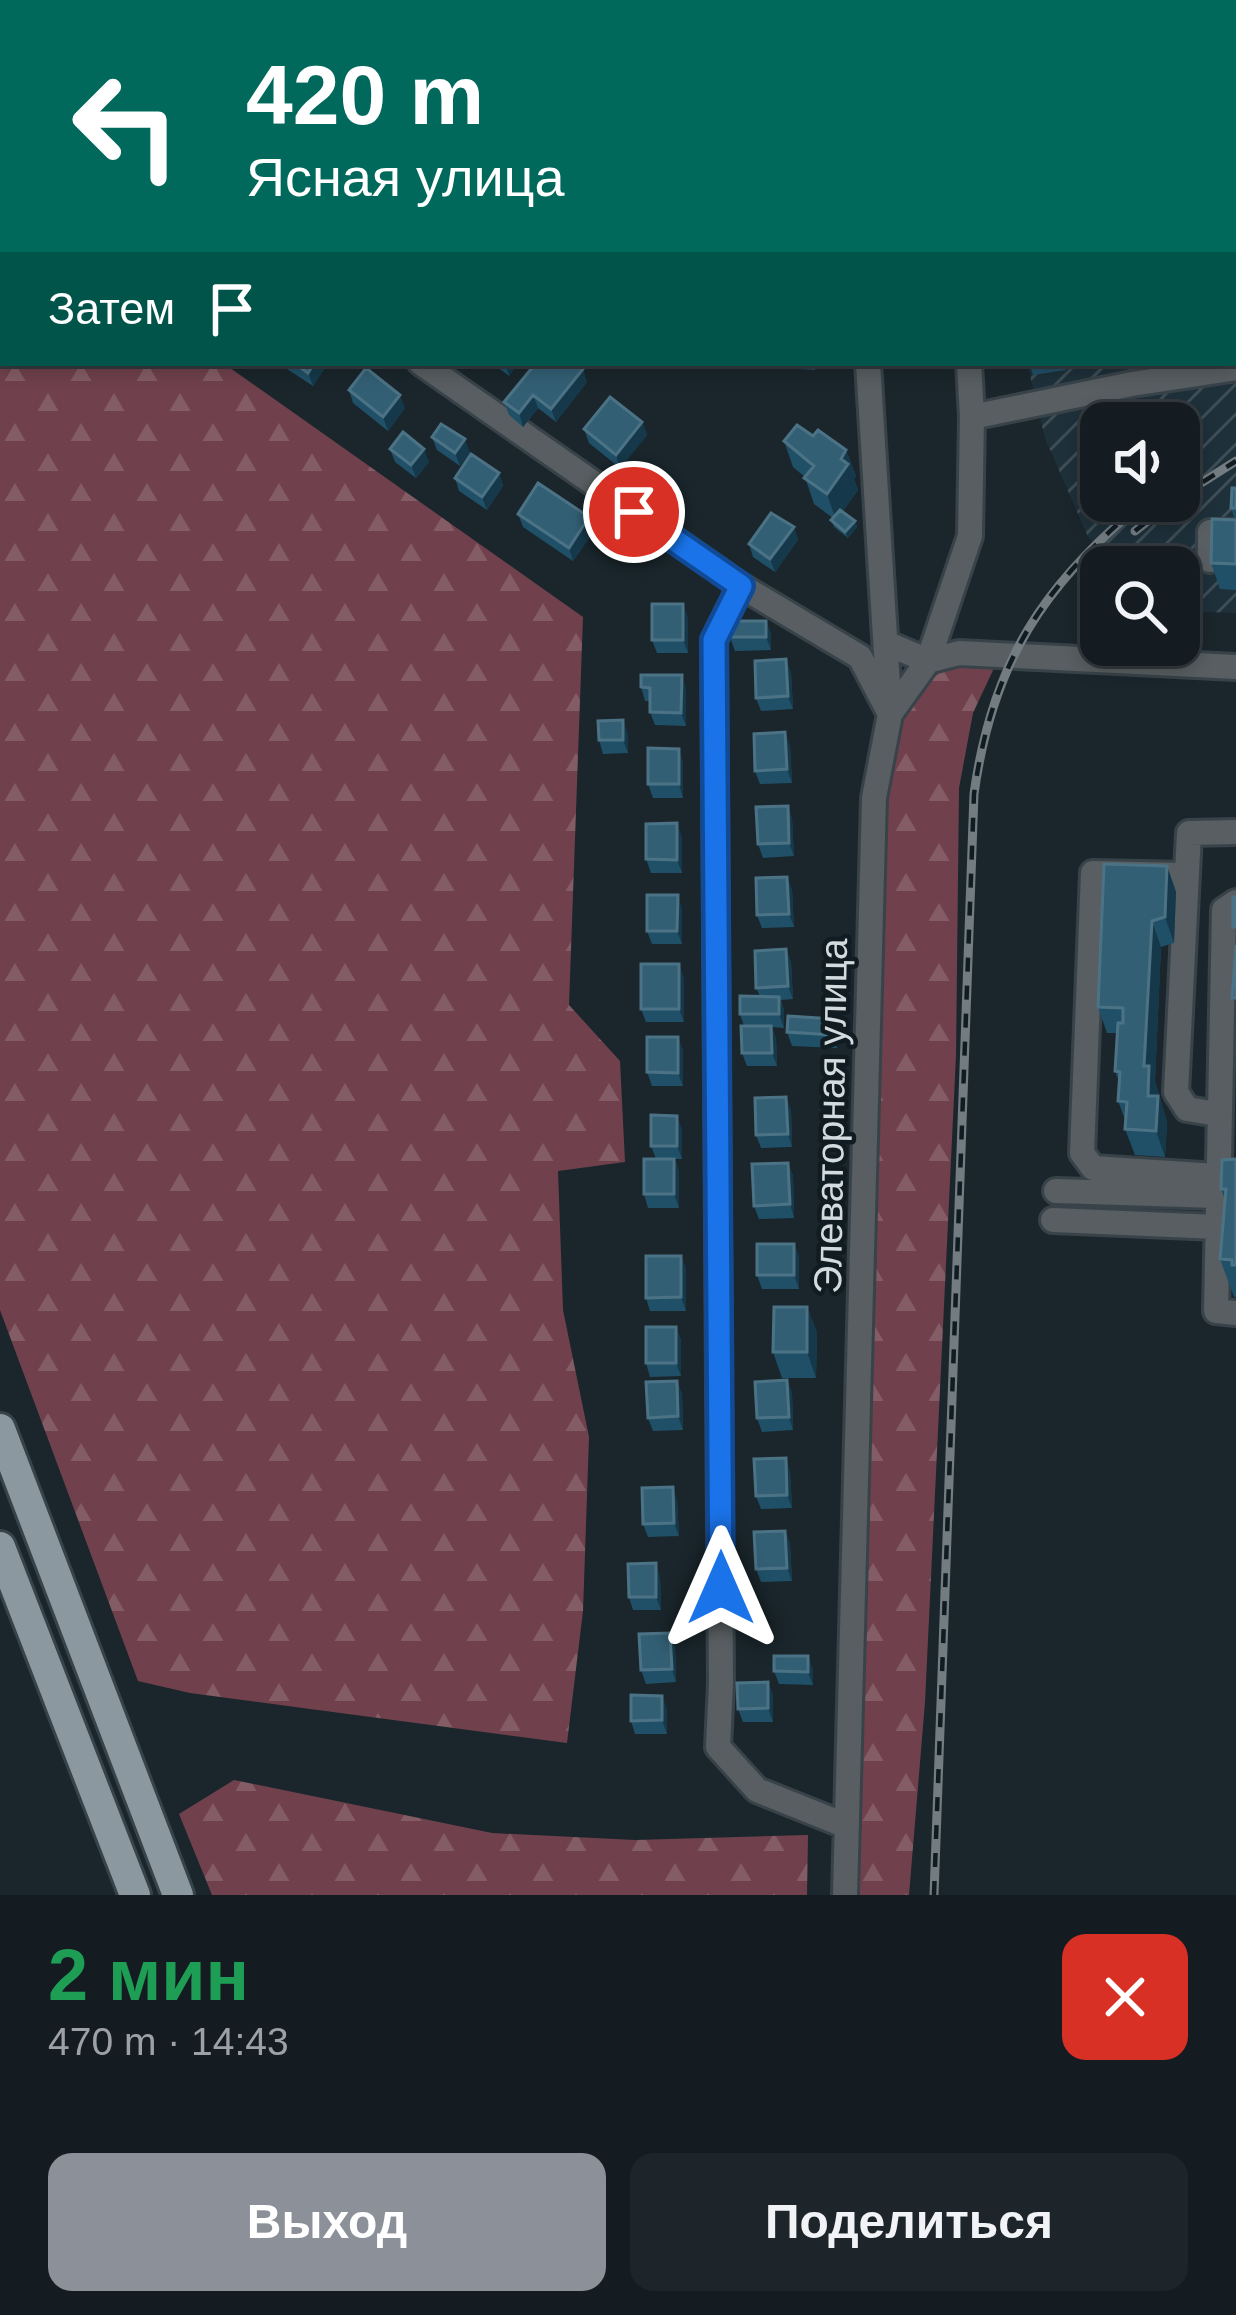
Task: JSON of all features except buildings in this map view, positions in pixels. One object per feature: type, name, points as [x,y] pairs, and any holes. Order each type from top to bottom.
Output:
[{"type":"main road","points":[[0,1429],[178,1895]]},
{"type":"main road","points":[[0,1547],[135,1895]]},
{"type":"street","points":[[425,366],[741,586],[860,657],[890,714]]},
{"type":"street","points":[[868,366],[890,714]]},
{"type":"street","name":"Элеваторная улица","points":[[845,1895],[874,798],[890,714],[928,661],[970,536],[969,366]]},
{"type":"street","points":[[972,417],[1132,383],[1236,368]]},
{"type":"street","points":[[1210,560],[1210,532],[1236,532]]},
{"type":"street","points":[[741,586],[714,640],[722,1683],[718,1747],[757,1790],[847,1826]]},
{"type":"street","points":[[886,643],[928,661],[959,653],[1236,668]]},
{"type":"street","points":[[1219,1114],[1187,1109],[1176,1092],[1189,833],[1236,832]]},
{"type":"street","points":[[1187,875],[1093,873],[1082,1153],[1093,1168],[1217,1186]]},
{"type":"street","points":[[1236,902],[1224,910],[1216,1227],[1216,1311],[1236,1312]]},
{"type":"street","points":[[1056,1191],[1217,1186]]},
{"type":"street","points":[[1053,1220],[1216,1227]]},
{"type":"shaded area","points":[[1028,366],[1236,366],[1236,613],[1200,612],[1200,546],[1097,546],[1081,522],[1200,522],[1200,402],[1080,402],[1080,519],[1045,438]]},
{"type":"green space","points":[[0,366],[227,366],[583,617],[569,1005],[620,1061],[625,1162],[558,1171],[563,1310],[589,1437],[583,1611],[567,1743],[190,1693],[138,1681],[0,1310]]},
{"type":"green space","points":[[952,666],[994,668],[973,713],[959,788],[956,1055],[925,1702],[909,1895],[859,1895],[887,794],[898,738],[911,704],[935,676]]},
{"type":"green space","points":[[234,1780],[492,1833],[635,1840],[808,1835],[807,1895],[212,1895],[179,1814]]},
{"type":"railway","points":[[1200,484],[1236,461]]},
{"type":"railway","points":[[934,1895],[974,794],[994,705],[1028,630],[1078,563],[1121,522]]},
{"type":"railway","points":[[1135,531],[1146,522]]},
{"type":"route","points":[[634,512],[741,586],[714,640],[721,1588]]}]
